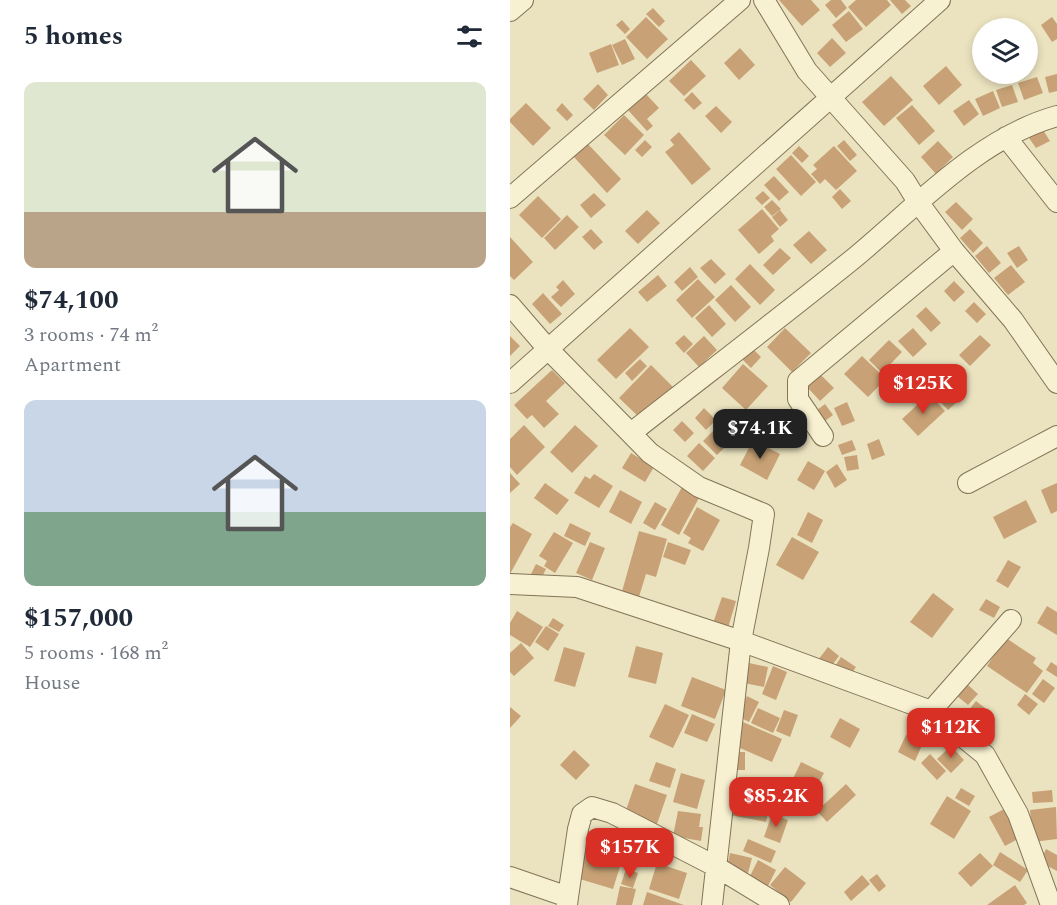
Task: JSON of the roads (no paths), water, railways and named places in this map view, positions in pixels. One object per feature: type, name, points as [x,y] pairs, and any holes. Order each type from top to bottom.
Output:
[{"type":"street","points":[[510,11],[523,0]]},
{"type":"street","points":[[510,198],[740,0]]},
{"type":"street","points":[[764,0],[807,71],[906,181],[918,202],[954,251],[1014,320],[1057,383]]},
{"type":"street","points":[[510,383],[940,0]]},
{"type":"street","points":[[631,433],[855,257],[918,202],[989,146],[1043,120],[1057,116]]},
{"type":"street","points":[[1006,137],[1057,202]]},
{"type":"street","points":[[823,436],[798,399],[798,381],[954,251]]},
{"type":"street","points":[[510,305],[548,349],[650,453],[699,487],[764,514],[741,641],[712,905]]},
{"type":"street","points":[[968,483],[1057,436]]},
{"type":"street","points":[[510,584],[577,587],[741,641],[931,711],[985,755],[1018,814],[1051,905]]},
{"type":"street","points":[[931,711],[1011,620]]},
{"type":"street","points":[[510,877],[568,901],[582,814],[592,807],[612,813],[715,866],[779,905]]},
{"type":"street","points":[[1051,905],[1057,895]]}]
